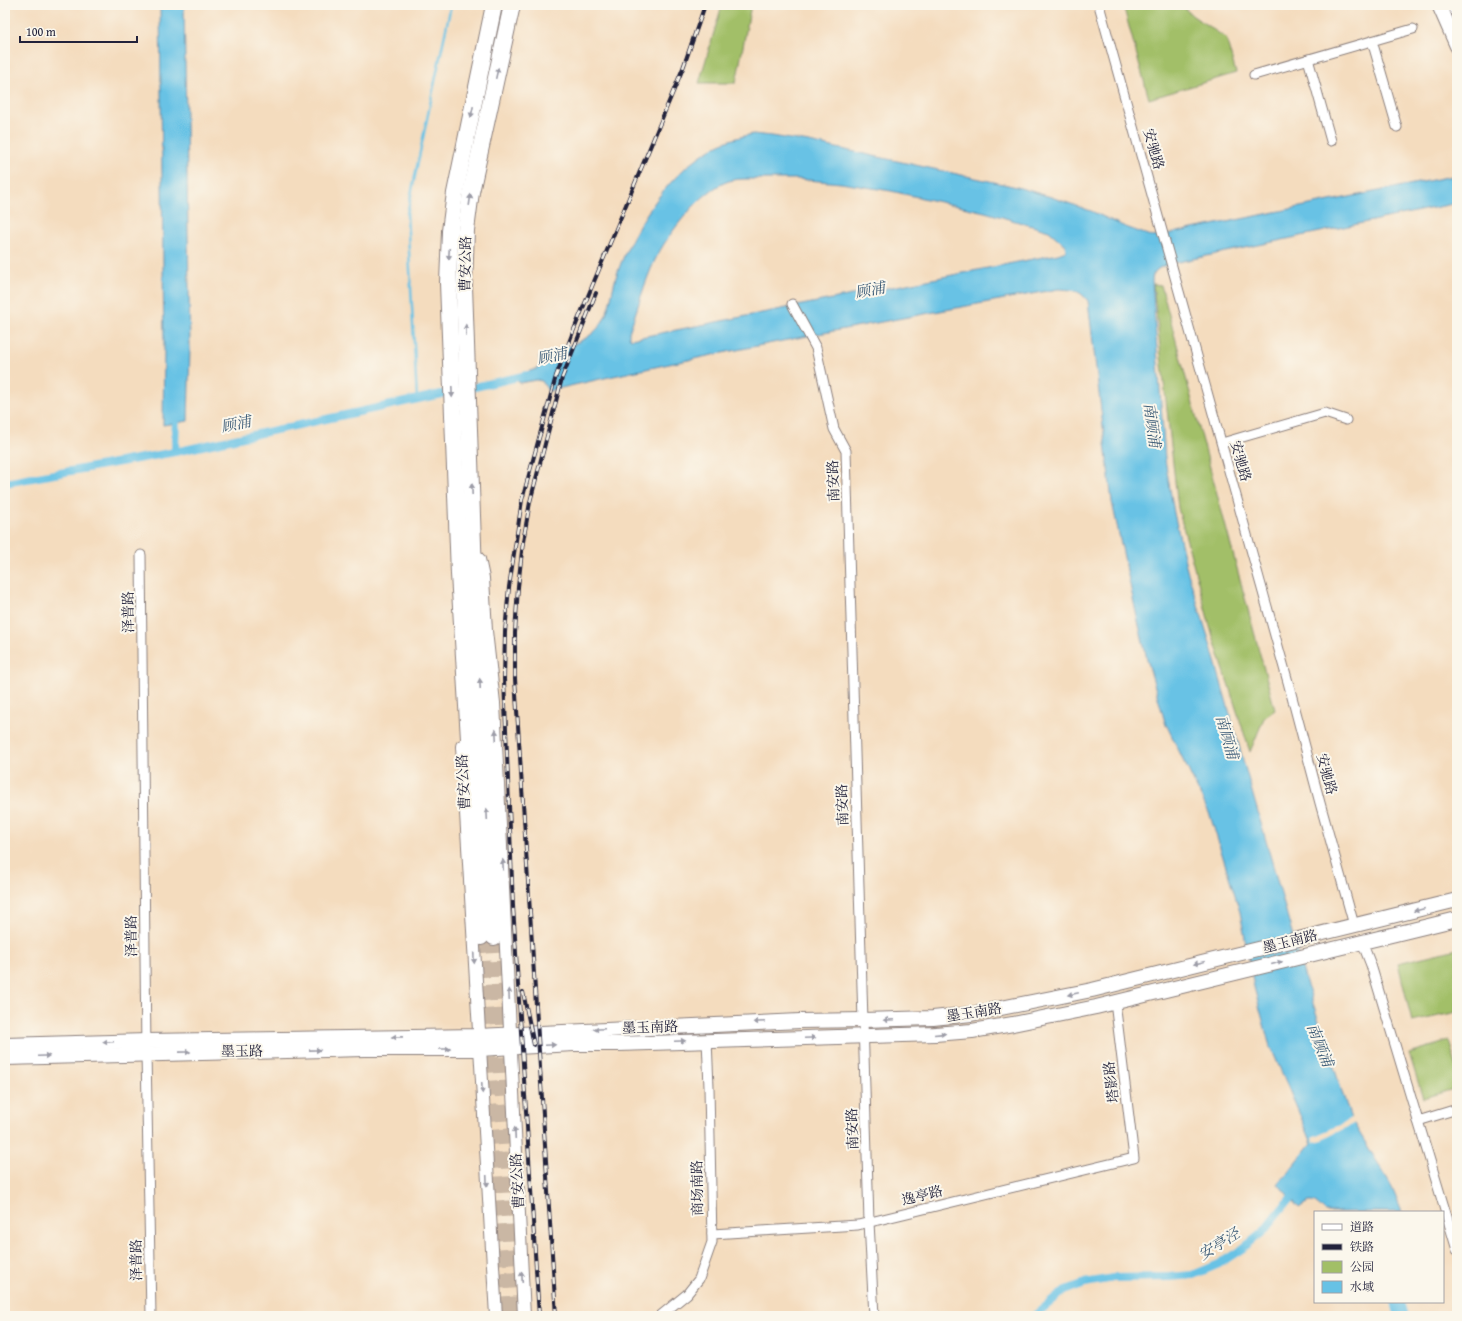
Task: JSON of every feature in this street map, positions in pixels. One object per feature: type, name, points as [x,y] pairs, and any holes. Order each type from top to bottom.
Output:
[{"type":"highway","name":"曹安公路","points":[[488,937],[465,528],[453,418],[448,283],[450,231],[458,178],[494,5]]},
{"type":"highway","name":"曹安公路","points":[[465,528],[469,416],[464,286],[466,230],[477,162],[512,5]]},
{"type":"main road","points":[[1439,5],[1457,46]]},
{"type":"main road","points":[[1454,5],[1457,10]]},
{"type":"main road","name":"曹安公路","points":[[465,528],[483,578],[486,631],[494,703],[524,1316]]},
{"type":"main road","name":"曹安公路","points":[[465,528],[452,578],[496,1316]]},
{"type":"main road","name":"墨玉南路","points":[[479,1042],[800,1020],[933,1018],[972,1014],[1092,990],[1457,900]]},
{"type":"main road","name":"墨玉南路","points":[[511,1040],[707,1040],[935,1034],[972,1031],[1056,1016],[1457,919]]},
{"type":"main road","name":"墨玉路","points":[[5,1045],[356,1049],[479,1042]]},
{"type":"main road","name":"墨玉路","points":[[5,1058],[146,1047]]},
{"type":"street","name":"安驰路","points":[[1099,5],[1222,443],[1354,925]]},
{"type":"street","points":[[1254,75],[1413,29]]},
{"type":"street","points":[[1372,41],[1397,127]]},
{"type":"street","points":[[1308,59],[1331,141]]},
{"type":"street","name":"南安路","points":[[792,304],[812,338],[816,348],[834,429],[846,451],[869,1222],[874,1316]]},
{"type":"street","points":[[1222,443],[1325,413],[1346,420]]},
{"type":"street","name":"泽普路","points":[[141,555],[146,1047],[151,1316]]},
{"type":"street","points":[[1362,942],[1371,965],[1457,1250]]},
{"type":"street","name":"塔影路","points":[[1116,1002],[1134,1158]]},
{"type":"street","name":"商场南路","points":[[660,1316],[687,1294],[699,1279],[709,1249],[712,1234],[707,1040]]},
{"type":"street","points":[[1418,1121],[1457,1109]]},
{"type":"street","name":"逸亭路","points":[[712,1234],[858,1225],[1134,1158]]},
{"type":"green space","points":[[722,5],[751,5],[736,83],[699,83]]},
{"type":"green space","points":[[1123,5],[1181,5],[1193,16],[1226,38],[1236,73],[1149,99]]},
{"type":"green space","points":[[1153,284],[1161,285],[1275,710],[1264,718],[1250,752],[1211,630],[1178,508]]},
{"type":"green space","points":[[1457,949],[1457,1012],[1412,1022],[1398,963]]},
{"type":"green space","points":[[1449,1041],[1457,1068],[1457,1088],[1423,1098],[1409,1053]]},
{"type":"water","points":[[160,5],[184,5],[190,347],[188,421],[163,425],[164,348]]},
{"type":"water","points":[[753,134],[809,142],[1017,187],[1091,211],[1123,226],[1153,237],[1457,175],[1457,203],[1171,264],[1158,269],[1153,275],[1152,279],[1165,459],[1174,513],[1187,570],[1209,640],[1306,982],[1351,1119],[1390,1183],[1402,1211],[1324,1211],[1313,1202],[1307,1203],[1299,1208],[1278,1184],[1312,1143],[1269,1043],[1254,987],[1240,912],[1210,815],[1165,722],[1147,659],[1112,502],[1088,301],[1085,297],[1075,291],[1058,289],[739,350],[611,376],[548,391],[542,381],[536,380],[519,383],[517,375],[536,369],[540,366],[539,357],[579,342],[598,328],[606,315],[618,271],[625,253],[634,235],[656,200],[684,169],[700,156],[729,140]],"holes":[[[736,179],[797,179],[841,183],[891,191],[985,212],[1049,231],[1065,245],[1066,251],[1058,254],[631,339],[629,337],[629,332],[641,296],[655,260],[668,238],[686,214],[708,193],[719,186]]]},
{"type":"pier","points":[[1352,1117],[1355,1123],[1322,1140],[1313,1142],[1312,1137],[1340,1125]]},
{"type":"waterway","points":[[417,399],[407,214],[451,5]]},
{"type":"waterway","name":"顾浦","points":[[466,389],[527,375]]},
{"type":"waterway","name":"顾浦","points":[[5,483],[175,452],[455,391]]},
{"type":"waterway","points":[[175,452],[176,413]]},
{"type":"waterway","name":"安亭泾","points":[[1034,1316],[1064,1291],[1085,1283],[1113,1278],[1193,1275],[1219,1264],[1242,1249],[1263,1232],[1297,1190]]},
{"type":"waterway","name":"南顾浦","points":[[1398,1303],[1402,1316]]},
{"type":"tunnel","points":[[481,937],[503,1316]]},
{"type":"tunnel","points":[[494,937],[514,1316]]},
{"type":"railway","points":[[539,1316],[513,906],[504,679],[505,632],[509,587],[522,500],[556,376],[683,68],[705,5]]},
{"type":"railway","points":[[556,1316],[515,679],[515,633],[523,542],[530,502],[562,378],[596,293]]},
{"type":"railway","points":[[523,992],[534,1045]]}]
